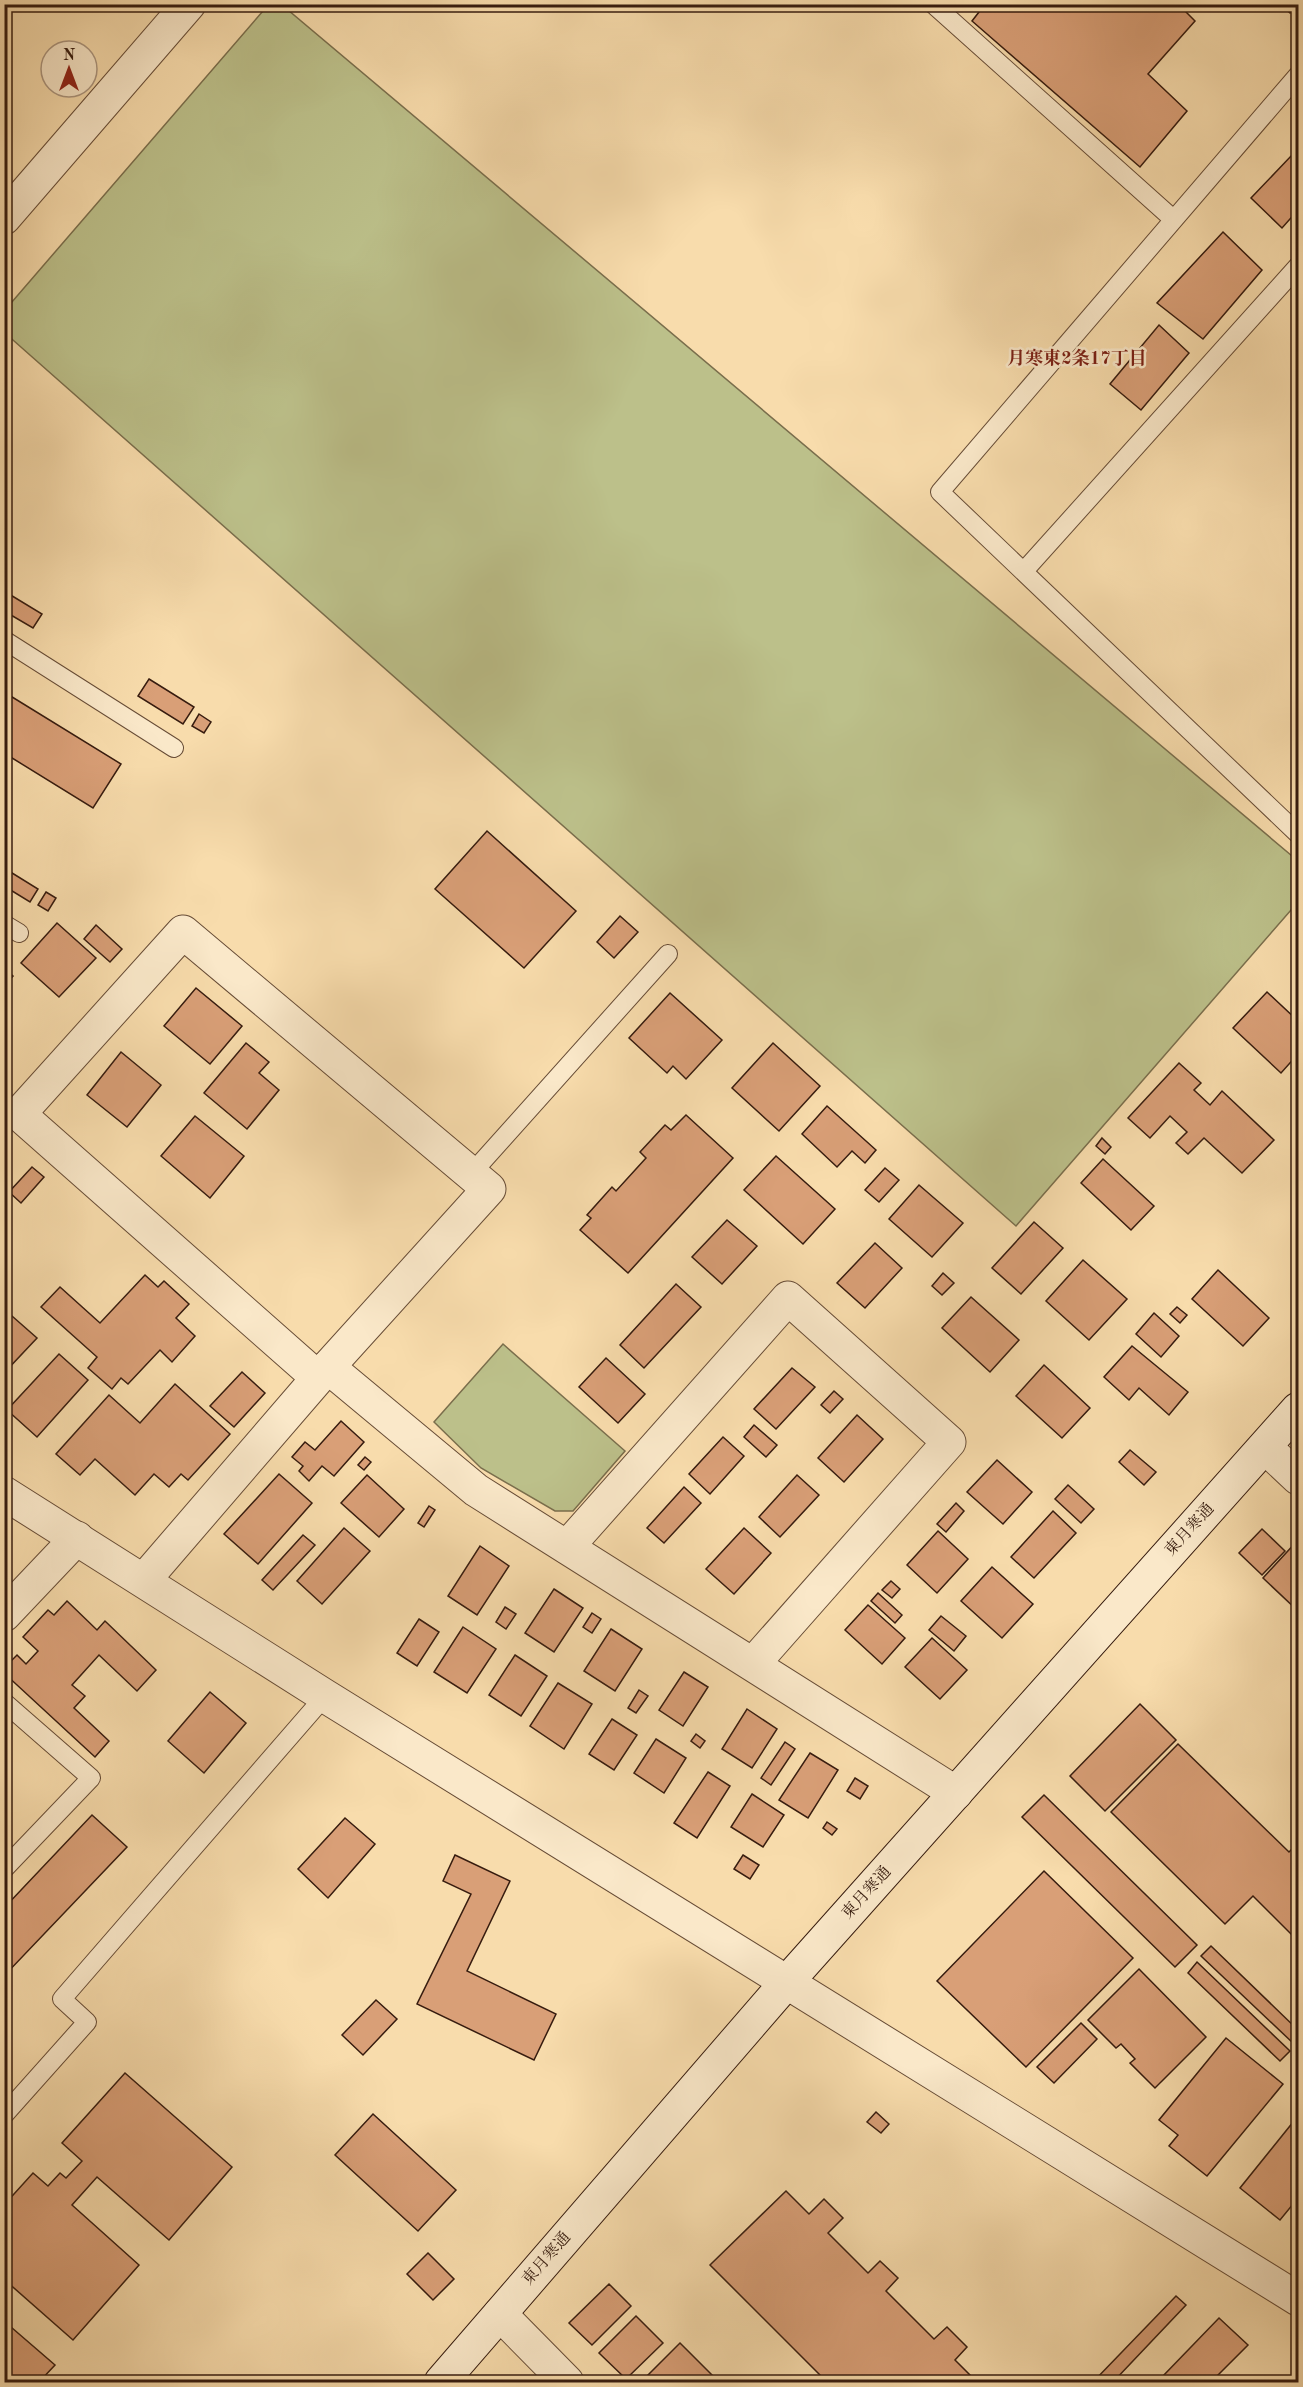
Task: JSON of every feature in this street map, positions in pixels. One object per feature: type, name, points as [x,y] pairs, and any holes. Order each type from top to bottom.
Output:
[{"type":"street","points":[[4,219],[189,4]]},
{"type":"street","points":[[144,1580],[323,1372],[489,1189],[183,932],[19,1114],[323,1372],[476,1490],[956,1793]]},
{"type":"street","points":[[567,1547],[788,1298],[949,1442],[753,1664]]},
{"type":"street","name":"東月寒通","points":[[441,2382],[786,1983],[1299,1409]]},
{"type":"street","points":[[1265,1447],[1299,1478]]},
{"type":"street","points":[[4,1493],[786,1983],[1299,2299]]},
{"type":"street","points":[[4,1616],[77,1538]]},
{"type":"street","points":[[500,2314],[567,2382]]},
{"type":"lane","points":[[933,4],[1173,219]]},
{"type":"lane","points":[[1299,75],[940,492],[1299,834]]},
{"type":"lane","points":[[1024,571],[1299,266]]},
{"type":"lane","points":[[4,640],[174,748]]},
{"type":"lane","points":[[471,1174],[668,954]]},
{"type":"lane","points":[[4,2115],[87,2022],[62,1999],[325,1696]]},
{"type":"lane","points":[[4,1702],[91,1778],[4,1869]]},
{"type":"green space","points":[[269,4],[282,5],[1298,861],[1298,902],[1016,1226],[5,333],[5,310]]},
{"type":"green space","points":[[503,1344],[625,1451],[573,1511],[555,1511],[481,1468],[434,1422]]},
{"type":"building","points":[[970,4],[1178,4],[1195,21],[1148,74],[1187,111],[1140,167],[972,21],[979,12]]},
{"type":"building","points":[[1280,4],[1298,4],[1290,13]]},
{"type":"building","points":[[1292,155],[1298,161],[1298,210],[1282,228],[1251,198]]},
{"type":"building","points":[[1223,232],[1262,270],[1203,339],[1157,303]]},
{"type":"building","points":[[1159,325],[1189,353],[1141,410],[1110,384]]},
{"type":"building","points":[[4,591],[42,614],[33,628],[4,611]]},
{"type":"building","points":[[149,679],[194,707],[183,724],[138,696]]},
{"type":"building","points":[[4,692],[121,764],[93,808],[4,753]]},
{"type":"building","points":[[199,714],[211,722],[204,733],[192,726]]},
{"type":"building","points":[[487,831],[576,911],[524,968],[435,889]]},
{"type":"building","points":[[4,868],[38,889],[30,902],[4,886]]},
{"type":"building","points":[[46,892],[56,898],[48,911],[38,905]]},
{"type":"building","points":[[620,916],[638,932],[614,958],[597,942]]},
{"type":"building","points":[[57,923],[96,958],[59,997],[21,963]]},
{"type":"building","points":[[96,925],[122,949],[110,962],[84,939]]},
{"type":"building","points":[[4,970],[13,976],[4,986]]},
{"type":"building","points":[[196,988],[242,1026],[210,1064],[164,1026]]},
{"type":"building","points":[[1267,992],[1298,1021],[1298,1054],[1281,1073],[1233,1028]]},
{"type":"building","points":[[670,993],[722,1040],[686,1079],[673,1066],[667,1073],[629,1038]]},
{"type":"building","points":[[246,1043],[269,1062],[259,1073],[279,1090],[247,1129],[204,1093]]},
{"type":"building","points":[[773,1043],[820,1086],[779,1131],[732,1088]]},
{"type":"building","points":[[121,1052],[161,1085],[127,1127],[87,1095]]},
{"type":"building","points":[[1179,1063],[1201,1083],[1194,1090],[1210,1105],[1222,1091],[1274,1140],[1242,1173],[1204,1138],[1188,1154],[1176,1143],[1187,1132],[1170,1116],[1150,1138],[1128,1118]]},
{"type":"building","points":[[827,1106],[876,1150],[865,1163],[852,1151],[837,1167],[802,1134]]},
{"type":"building","points":[[686,1115],[733,1158],[628,1273],[580,1230],[591,1218],[587,1215],[612,1187],[616,1191],[646,1158],[640,1152],[665,1125],[671,1130]]},
{"type":"building","points":[[195,1116],[244,1156],[210,1198],[161,1156]]},
{"type":"building","points":[[1102,1138],[1111,1147],[1105,1154],[1096,1146]]},
{"type":"building","points":[[776,1156],[835,1209],[803,1244],[744,1190]]},
{"type":"building","points":[[1103,1159],[1154,1206],[1131,1230],[1081,1183]]},
{"type":"building","points":[[32,1167],[44,1177],[21,1203],[9,1192]]},
{"type":"building","points":[[885,1168],[899,1180],[879,1202],[865,1190]]},
{"type":"building","points":[[919,1185],[963,1223],[932,1257],[889,1219]]},
{"type":"building","points":[[727,1220],[757,1246],[722,1284],[692,1257]]},
{"type":"building","points":[[1034,1222],[1063,1248],[1021,1294],[992,1268]]},
{"type":"building","points":[[875,1243],[902,1268],[865,1308],[837,1283]]},
{"type":"building","points":[[1083,1260],[1127,1299],[1089,1340],[1046,1301]]},
{"type":"building","points":[[1218,1270],[1269,1318],[1243,1346],[1192,1299]]},
{"type":"building","points":[[943,1273],[954,1283],[942,1295],[932,1286]]},
{"type":"building","points":[[145,1275],[158,1287],[164,1281],[189,1304],[176,1318],[195,1336],[172,1362],[160,1350],[128,1384],[121,1378],[112,1389],[88,1368],[97,1357],[41,1307],[60,1287],[100,1323]]},
{"type":"building","points":[[676,1284],[701,1307],[644,1368],[620,1345]]},
{"type":"building","points":[[971,1297],[1019,1340],[990,1372],[942,1328]]},
{"type":"building","points":[[1177,1307],[1187,1315],[1180,1323],[1170,1314]]},
{"type":"building","points":[[4,1309],[37,1338],[4,1373]]},
{"type":"building","points":[[1154,1313],[1179,1336],[1161,1357],[1136,1334]]},
{"type":"building","points":[[1132,1346],[1188,1392],[1169,1415],[1139,1388],[1129,1400],[1104,1377]]},
{"type":"building","points":[[59,1354],[88,1380],[37,1437],[7,1410]]},
{"type":"building","points":[[606,1358],[645,1394],[618,1423],[579,1387]]},
{"type":"building","points":[[1044,1365],[1090,1408],[1062,1438],[1016,1396]]},
{"type":"building","points":[[792,1368],[815,1387],[776,1429],[754,1409]]},
{"type":"building","points":[[242,1372],[265,1393],[234,1427],[210,1406]]},
{"type":"building","points":[[175,1384],[230,1434],[188,1480],[181,1474],[169,1487],[154,1474],[135,1495],[95,1459],[80,1475],[56,1454],[109,1395],[140,1423]]},
{"type":"building","points":[[834,1391],[843,1399],[830,1413],[821,1405]]},
{"type":"building","points":[[857,1415],[883,1439],[844,1482],[818,1458]]},
{"type":"building","points":[[341,1421],[364,1442],[334,1476],[322,1466],[309,1481],[299,1471],[303,1466],[292,1457],[305,1442],[315,1450]]},
{"type":"building","points":[[754,1425],[777,1445],[766,1457],[744,1437]]},
{"type":"building","points":[[723,1437],[744,1456],[710,1494],[689,1474]]},
{"type":"building","points":[[1130,1450],[1156,1472],[1144,1485],[1119,1462]]},
{"type":"building","points":[[365,1457],[371,1462],[364,1470],[358,1465]]},
{"type":"building","points":[[997,1460],[1032,1492],[1003,1524],[967,1492]]},
{"type":"building","points":[[279,1474],[312,1503],[258,1564],[224,1534]]},
{"type":"building","points":[[367,1475],[404,1509],[379,1537],[341,1503]]},
{"type":"building","points":[[797,1475],[819,1495],[780,1537],[759,1517]]},
{"type":"building","points":[[1068,1485],[1094,1509],[1081,1523],[1055,1499]]},
{"type":"building","points":[[684,1487],[701,1503],[664,1543],[647,1528]]},
{"type":"building","points":[[956,1503],[964,1511],[946,1532],[937,1524]]},
{"type":"building","points":[[429,1506],[435,1510],[424,1527],[418,1523]]},
{"type":"building","points":[[1053,1511],[1076,1533],[1034,1578],[1011,1557]]},
{"type":"building","points":[[344,1528],[370,1551],[322,1604],[297,1581]]},
{"type":"building","points":[[744,1528],[771,1553],[734,1594],[706,1569]]},
{"type":"building","points":[[1262,1529],[1285,1551],[1262,1575],[1239,1553]]},
{"type":"building","points":[[938,1531],[968,1559],[937,1593],[907,1565]]},
{"type":"building","points":[[303,1535],[315,1545],[273,1590],[262,1580]]},
{"type":"building","points":[[1298,1540],[1298,1611],[1263,1578]]},
{"type":"building","points":[[480,1546],[509,1566],[477,1615],[448,1596]]},
{"type":"building","points":[[992,1567],[1033,1604],[1002,1638],[961,1601]]},
{"type":"building","points":[[891,1581],[900,1589],[892,1598],[882,1590]]},
{"type":"building","points":[[554,1589],[583,1608],[554,1652],[525,1633]]},
{"type":"building","points":[[878,1593],[902,1615],[895,1623],[871,1601]]},
{"type":"building","points":[[67,1601],[97,1630],[105,1621],[156,1670],[137,1691],[99,1655],[72,1685],[85,1696],[74,1708],[109,1741],[95,1757],[4,1673],[4,1668],[17,1655],[26,1664],[38,1651],[23,1637],[48,1610],[54,1615]]},
{"type":"building","points":[[868,1605],[905,1638],[882,1664],[845,1630]]},
{"type":"building","points":[[505,1607],[516,1614],[506,1629],[496,1622]]},
{"type":"building","points":[[592,1613],[601,1619],[592,1633],[583,1627]]},
{"type":"building","points":[[941,1616],[966,1636],[954,1651],[929,1630]]},
{"type":"building","points":[[419,1619],[439,1632],[417,1666],[397,1653]]},
{"type":"building","points":[[463,1627],[496,1649],[467,1693],[434,1672]]},
{"type":"building","points":[[611,1629],[642,1649],[615,1691],[584,1671]]},
{"type":"building","points":[[932,1638],[967,1670],[940,1699],[905,1667]]},
{"type":"building","points":[[515,1655],[547,1676],[521,1716],[489,1695]]},
{"type":"building","points":[[684,1672],[708,1687],[683,1726],[659,1710]]},
{"type":"building","points":[[558,1683],[592,1704],[564,1749],[530,1726]]},
{"type":"building","points":[[639,1690],[648,1696],[636,1713],[628,1708]]},
{"type":"building","points":[[210,1692],[246,1723],[204,1773],[168,1741]]},
{"type":"building","points":[[1140,1704],[1176,1740],[1105,1811],[1070,1776]]},
{"type":"building","points":[[747,1709],[777,1729],[752,1768],[722,1749]]},
{"type":"building","points":[[612,1719],[637,1735],[614,1770],[589,1754]]},
{"type":"building","points":[[696,1734],[705,1741],[700,1748],[691,1741]]},
{"type":"building","points":[[656,1739],[686,1758],[664,1793],[634,1773]]},
{"type":"building","points":[[785,1742],[795,1749],[771,1785],[761,1778]]},
{"type":"building","points":[[1178,1744],[1289,1852],[1298,1843],[1298,1941],[1253,1896],[1225,1924],[1111,1812]]},
{"type":"building","points":[[810,1753],[838,1770],[808,1818],[779,1800]]},
{"type":"building","points":[[708,1772],[730,1786],[697,1838],[674,1823]]},
{"type":"building","points":[[855,1778],[868,1786],[860,1799],[847,1791]]},
{"type":"building","points":[[752,1794],[784,1815],[763,1847],[731,1827]]},
{"type":"building","points":[[1044,1795],[1197,1945],[1175,1967],[1022,1817]]},
{"type":"building","points":[[92,1815],[127,1847],[4,1976],[4,1908]]},
{"type":"building","points":[[345,1818],[375,1844],[328,1898],[298,1869]]},
{"type":"building","points":[[827,1822],[837,1829],[832,1835],[823,1828]]},
{"type":"building","points":[[455,1855],[510,1881],[467,1971],[556,2014],[534,2060],[417,2004],[471,1894],[443,1881]]},
{"type":"building","points":[[743,1855],[759,1865],[750,1879],[734,1869]]},
{"type":"building","points":[[1044,1871],[1133,1958],[1026,2067],[937,1981]]},
{"type":"building","points":[[1211,1946],[1298,2030],[1298,2039],[1294,2044],[1201,1956]]},
{"type":"building","points":[[1197,1962],[1290,2051],[1280,2061],[1188,1973]]},
{"type":"building","points":[[1139,1969],[1206,2037],[1155,2088],[1130,2063],[1135,2059],[1121,2044],[1116,2048],[1088,2020]]},
{"type":"building","points":[[376,2000],[397,2019],[363,2055],[342,2035]]},
{"type":"building","points":[[1081,2023],[1097,2039],[1054,2083],[1037,2067]]},
{"type":"building","points":[[1226,2038],[1283,2084],[1207,2176],[1169,2146],[1178,2135],[1159,2120]]},
{"type":"building","points":[[125,2073],[232,2167],[169,2240],[97,2177],[72,2205],[139,2265],[73,2340],[6,2281],[4,2282],[4,2205],[33,2173],[48,2186],[60,2173],[66,2178],[82,2161],[62,2143]]},
{"type":"building","points":[[876,2112],[889,2124],[881,2133],[867,2122]]},
{"type":"building","points":[[373,2114],[456,2190],[418,2231],[335,2155]]},
{"type":"building","points":[[1298,2116],[1298,2198],[1280,2220],[1240,2188]]},
{"type":"building","points":[[786,2191],[809,2214],[824,2199],[843,2218],[828,2233],[868,2273],[880,2261],[898,2278],[886,2291],[934,2339],[947,2327],[967,2347],[955,2360],[977,2382],[827,2382],[710,2265]]},
{"type":"building","points":[[428,2253],[454,2279],[433,2300],[407,2274]]},
{"type":"building","points":[[609,2284],[631,2306],[592,2345],[569,2323]]},
{"type":"building","points":[[1176,2296],[1186,2305],[1113,2382],[1093,2382]]},
{"type":"building","points":[[636,2316],[663,2343],[626,2379],[599,2353]]},
{"type":"building","points":[[1219,2318],[1248,2345],[1211,2382],[1170,2382],[1163,2376]]},
{"type":"building","points":[[4,2321],[55,2365],[39,2382],[4,2382]]},
{"type":"building","points":[[680,2343],[719,2382],[649,2382],[645,2378]]},
{"type":"district","name":"月寒東2条17丁目","points":[[1077,359]]}]
